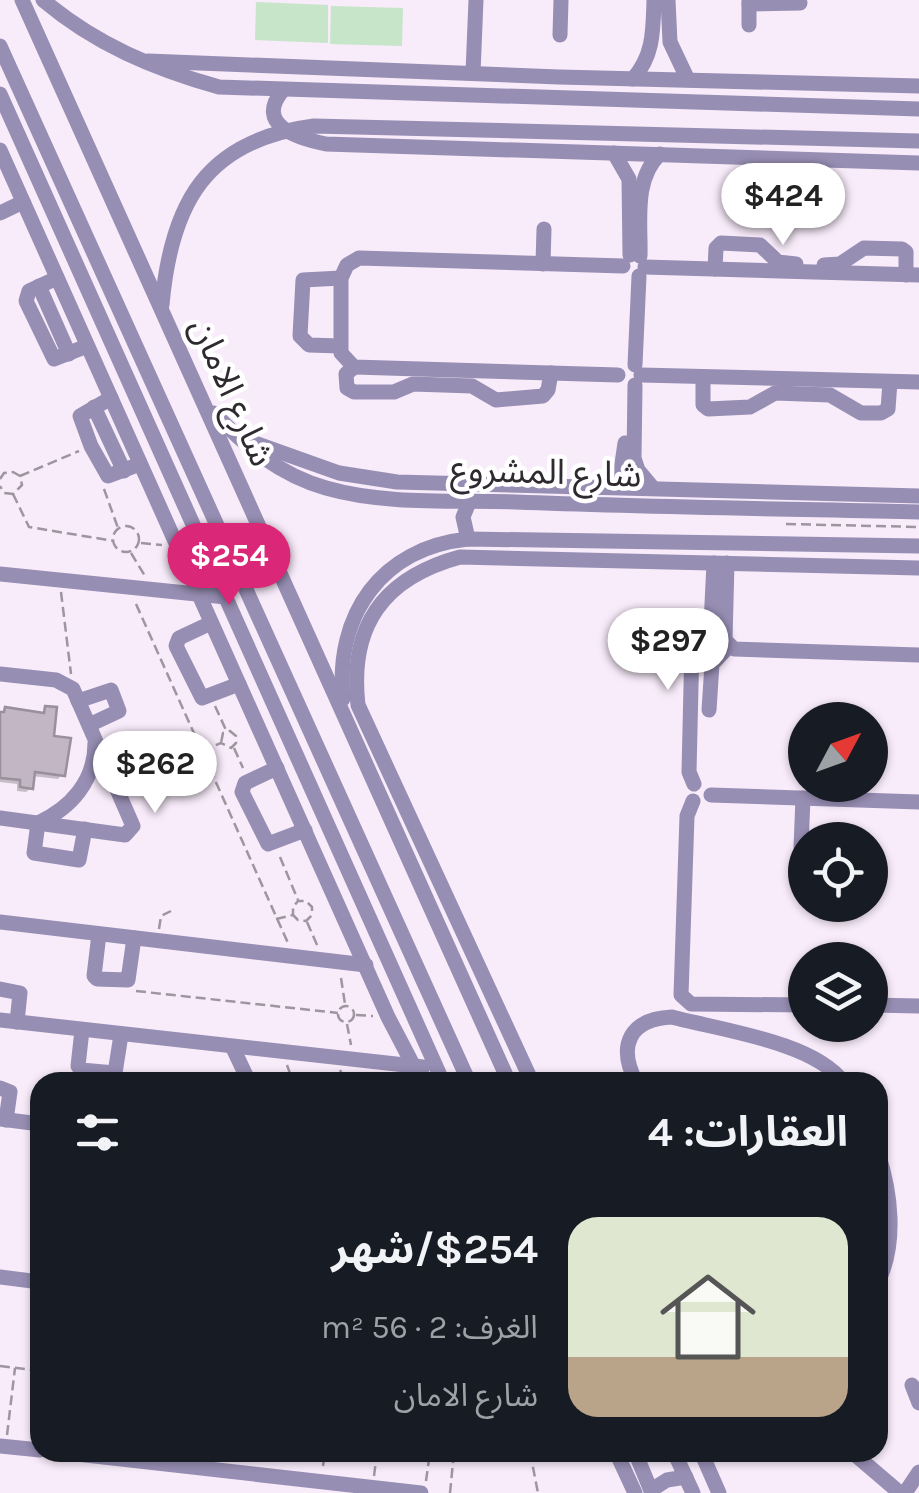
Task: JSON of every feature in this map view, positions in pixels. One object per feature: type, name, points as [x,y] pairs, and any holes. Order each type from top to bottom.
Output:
[{"type":"street","name":"شارع الامان","points":[[22,0],[505,1072]]},
{"type":"street","points":[[44,0],[77,26],[139,60],[219,87],[919,111],[919,139],[314,126],[284,130],[227,158],[186,205],[169,249],[162,309]]},
{"type":"street","points":[[473,74],[476,0]]},
{"type":"street","points":[[560,35],[561,0]]},
{"type":"street","points":[[633,79],[652,42],[654,0]]},
{"type":"street","points":[[668,0],[670,42],[688,80]]},
{"type":"street","points":[[750,25],[749,2],[800,3]]},
{"type":"street","name":"شارع الامان","points":[[0,46],[465,1072]]},
{"type":"street","points":[[139,60],[919,86]]},
{"type":"street","points":[[558,99],[559,77]]},
{"type":"street","points":[[746,82],[747,104]]},
{"type":"street","points":[[283,90],[273,110],[276,121],[284,130],[326,144],[919,163]]},
{"type":"street","points":[[23,96],[2,101],[438,1072]]},
{"type":"street","points":[[860,138],[866,123],[862,107]]},
{"type":"street","points":[[692,135],[692,156]]},
{"type":"street","points":[[0,150],[388,1017],[416,1072]]},
{"type":"street","points":[[614,154],[628,179],[634,266]]},
{"type":"street","points":[[605,487],[621,470],[625,458],[634,266],[643,182],[649,166],[660,154]]},
{"type":"street","points":[[2,207],[23,202]]},
{"type":"street","points":[[544,229],[544,264]]},
{"type":"street","points":[[715,269],[716,246],[738,244],[760,245],[784,264],[833,266],[864,248],[902,249],[912,275],[715,269],[634,266],[360,258],[347,265],[341,278],[340,346],[344,359],[354,367],[919,382]]},
{"type":"street","points":[[340,346],[309,345],[302,341],[301,283],[306,277],[341,278]]},
{"type":"street","points":[[57,278],[29,291],[26,301],[50,356],[58,360],[87,346]]},
{"type":"street","points":[[354,367],[346,374],[347,388],[354,392],[394,392],[413,384],[472,386],[496,400],[543,396],[551,373]]},
{"type":"street","points":[[630,375],[634,458],[638,470],[653,488]]},
{"type":"street","points":[[703,377],[703,406],[708,409],[750,408],[775,393],[830,394],[861,414],[888,409],[890,382]]},
{"type":"street","points":[[111,398],[80,416],[91,446],[105,473],[118,474],[140,464]]},
{"type":"street","name":"شارع المشروع","points":[[203,400],[237,437],[278,468],[326,488],[377,496],[470,500],[548,495],[919,512]]},
{"type":"street","points":[[94,407],[118,474]]},
{"type":"street","points":[[237,437],[339,473],[368,479],[548,495],[605,487],[919,496]]},
{"type":"street","points":[[468,539],[464,518],[470,500]]},
{"type":"street","points":[[187,514],[209,505]]},
{"type":"street","name":"شارع المشروع","points":[[344,714],[342,654],[350,626],[366,596],[406,558],[436,544],[468,539],[919,546]]},
{"type":"street","points":[[661,540],[662,561]]},
{"type":"street","points":[[816,546],[816,566]]},
{"type":"street","points":[[527,1072],[358,705],[358,648],[385,597],[406,578],[460,557],[919,568]]},
{"type":"street","points":[[720,563],[728,646]]},
{"type":"street","points":[[694,784],[688,772],[692,644],[711,624],[720,563]]},
{"type":"street","points":[[0,574],[226,598]]},
{"type":"street","points":[[211,623],[176,642],[199,696],[206,699],[239,684]]},
{"type":"street","points":[[728,646],[741,650],[919,655]]},
{"type":"street","points":[[709,710],[712,664],[728,646]]},
{"type":"street","points":[[3,676],[56,680],[75,695],[134,826],[124,835],[3,817]]},
{"type":"street","points":[[75,695],[111,690],[119,711],[92,732]]},
{"type":"street","points":[[38,823],[54,815],[81,790],[95,756],[92,732]]},
{"type":"street","points":[[277,768],[244,784],[242,792],[265,842],[274,844],[305,830]]},
{"type":"street","points":[[694,784],[708,785],[712,795]]},
{"type":"street","points":[[694,784],[687,816],[682,995],[690,1004],[788,1005]]},
{"type":"street","points":[[712,795],[788,798]]},
{"type":"street","points":[[693,801],[706,802],[712,795]]},
{"type":"street","points":[[888,801],[919,802]]},
{"type":"street","points":[[38,823],[33,850],[38,855],[79,860],[85,830]]},
{"type":"street","points":[[342,856],[364,847]]},
{"type":"street","points":[[0,922],[366,965]]},
{"type":"street","points":[[99,934],[95,978],[127,982],[134,938]]},
{"type":"street","points":[[0,989],[20,993],[18,1022]]},
{"type":"street","points":[[888,1006],[919,1006]]},
{"type":"street","points":[[633,1072],[626,1050],[634,1030],[651,1018],[672,1017],[813,1056],[834,1072]]},
{"type":"street","points":[[0,1020],[354,1062],[403,1072]]},
{"type":"street","points":[[82,1030],[78,1068],[108,1072]]},
{"type":"street","points":[[115,1072],[121,1034]]},
{"type":"street","points":[[233,1048],[244,1072]]},
{"type":"street","points":[[0,1088],[10,1092],[3,1120],[30,1123]]},
{"type":"street","points":[[888,1217],[888,1262]]},
{"type":"street","points":[[0,1277],[30,1281]]},
{"type":"street","points":[[912,1385],[919,1403]]},
{"type":"street","points":[[3,1446],[30,1449]]},
{"type":"street","points":[[147,1462],[422,1493]]},
{"type":"street","points":[[624,1462],[646,1492]]},
{"type":"street","points":[[638,1462],[646,1492]]},
{"type":"street","points":[[679,1462],[689,1485]]},
{"type":"street","points":[[705,1462],[719,1493]]},
{"type":"street","points":[[864,1462],[902,1493],[919,1472]]},
{"type":"street","points":[[646,1492],[667,1480],[689,1485]]},
{"type":"path","points":[[20,476],[91,446]]},
{"type":"path","points":[[0,464],[4,473]]},
{"type":"path","points":[[0,479],[4,473],[20,476]]},
{"type":"path","points":[[114,541],[119,529],[103,492],[118,474]]},
{"type":"path","points":[[0,486],[4,492],[13,494],[20,489],[20,476]]},
{"type":"path","points":[[13,494],[29,527],[114,541],[122,551],[130,552]]},
{"type":"path","points":[[780,524],[919,528]]},
{"type":"path","points":[[889,526],[889,546]]},
{"type":"path","points":[[119,529],[132,528],[138,534],[139,542],[130,552]]},
{"type":"path","points":[[139,542],[176,546]]},
{"type":"path","points":[[130,552],[154,591]]},
{"type":"path","points":[[59,581],[75,695]]},
{"type":"path","points":[[129,588],[294,956]]},
{"type":"path","points":[[206,699],[216,708],[227,732],[236,736],[234,746],[247,776],[244,784]]},
{"type":"path","points":[[221,743],[221,736],[227,732]]},
{"type":"path","points":[[202,752],[221,743]]},
{"type":"path","points":[[221,743],[227,748],[234,746]]},
{"type":"path","points":[[274,844],[298,901]]},
{"type":"path","points":[[298,901],[293,915],[306,921]]},
{"type":"path","points":[[298,901],[306,901],[312,907],[312,915],[306,921]]},
{"type":"path","points":[[159,941],[159,920],[171,911]]},
{"type":"path","points":[[276,920],[293,915]]},
{"type":"path","points":[[306,921],[331,961],[345,1006]]},
{"type":"path","points":[[127,982],[134,990],[338,1013]]},
{"type":"path","points":[[338,1013],[345,1006]]},
{"type":"path","points":[[345,1006],[352,1008],[354,1015]]},
{"type":"path","points":[[338,1013],[340,1020],[347,1022]]},
{"type":"path","points":[[347,1022],[354,1015],[388,1017]]},
{"type":"path","points":[[347,1022],[354,1062]]},
{"type":"path","points":[[282,1054],[290,1072]]},
{"type":"path","points":[[0,1366],[30,1370]]},
{"type":"path","points":[[3,1446],[15,1368]]},
{"type":"path","points":[[372,1488],[376,1462]]},
{"type":"path","points":[[422,1493],[428,1462]]},
{"type":"path","points":[[450,1493],[453,1462]]},
{"type":"path","points":[[532,1462],[538,1493]]},
{"type":"green space","points":[[256,2],[328,5],[328,43],[255,40]]},
{"type":"green space","points":[[331,6],[403,8],[402,46],[330,44]]},
{"type":"building","points":[[45,706],[57,707],[54,736],[71,738],[65,776],[35,772],[33,789],[20,787],[20,780],[0,778],[0,712],[5,707],[44,713]]}]
